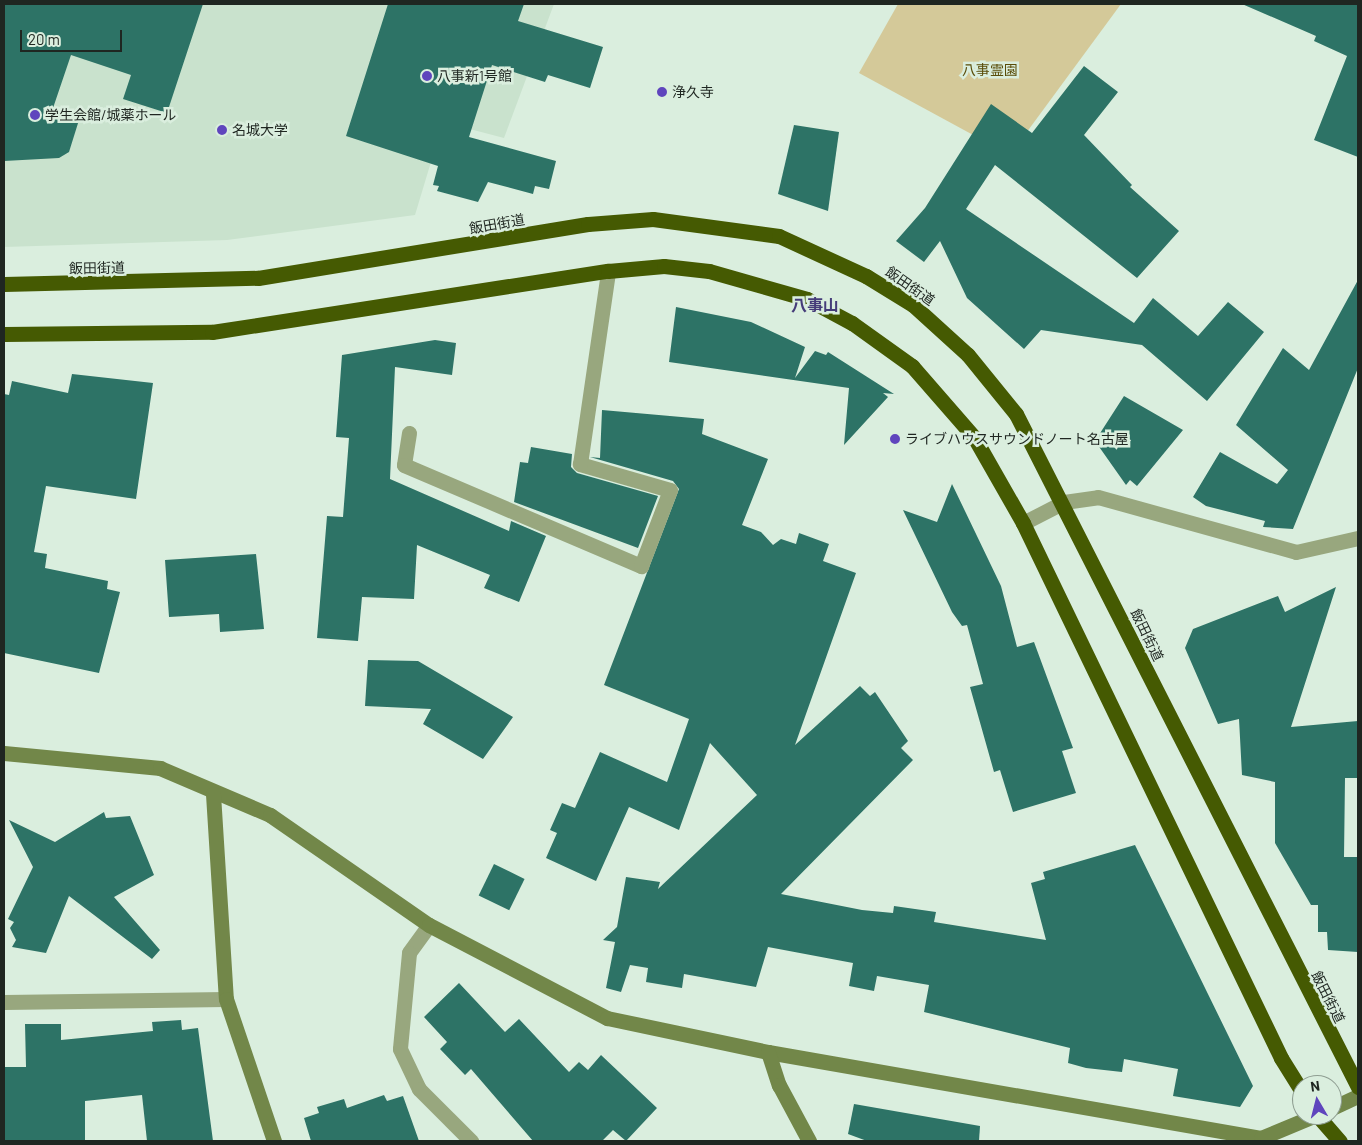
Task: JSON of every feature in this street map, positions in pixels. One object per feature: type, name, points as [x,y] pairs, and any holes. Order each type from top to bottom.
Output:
[{"type":"highway","name":"飯田街道","points":[[4,284],[258,278],[588,224],[653,219],[779,236],[830,257],[906,300],[968,355],[1016,414],[1064,502],[1358,1087]]},
{"type":"highway","points":[[4,334],[212,332],[608,271],[664,266],[709,271],[807,299],[852,323],[912,366],[943,397],[974,437],[1023,523],[1281,1058],[1292,1076]]},
{"type":"highway","points":[[1326,1125],[1340,1141]]},
{"type":"street","points":[[409,434],[404,466],[641,566],[670,490],[580,464],[608,271]]},
{"type":"street","points":[[1023,523],[1064,502],[1098,498],[1296,552],[1358,538]]},
{"type":"street","points":[[4,753],[160,768],[213,794],[270,815],[429,925],[607,1018],[768,1052],[1261,1138],[1293,1125]]},
{"type":"street","points":[[213,794],[226,999],[274,1141]]},
{"type":"street","points":[[429,925],[409,953],[400,1049],[419,1089],[471,1141]]},
{"type":"street","points":[[4,1002],[226,999]]},
{"type":"street","points":[[768,1052],[779,1085],[809,1141]]},
{"type":"street","points":[[1342,1103],[1358,1096]]},
{"type":"shaded area","name":"名城大学","points":[[4,4],[554,4],[504,138],[443,122],[415,215],[227,240],[4,247]]},
{"type":"green space","name":"八事霊園","points":[[898,4],[1121,4],[1010,155],[859,73]]},
{"type":"building","points":[[4,4],[203,4],[167,113],[123,99],[131,75],[71,55],[52,111],[79,120],[69,152],[59,158],[4,161]]},
{"type":"building","points":[[388,4],[524,4],[518,21],[603,47],[590,88],[548,75],[545,82],[492,65],[469,137],[556,161],[549,189],[535,186],[533,194],[488,182],[478,202],[437,191],[439,186],[433,185],[438,166],[346,136]]},
{"type":"building","points":[[1242,4],[1358,4],[1358,157],[1314,140],[1347,56],[1314,41],[1316,36]]},
{"type":"building","points":[[1084,66],[1118,92],[1084,135],[1132,185],[1130,187],[1179,231],[1137,278],[995,165],[966,209],[1134,323],[1153,298],[1198,336],[1228,302],[1264,332],[1207,401],[1142,345],[1041,330],[1024,349],[967,298],[940,241],[924,262],[896,241],[925,208],[991,104],[1032,133]]},
{"type":"building","points":[[794,125],[839,132],[828,211],[778,194]]},
{"type":"building","points":[[1358,280],[1358,368],[1293,529],[1263,527],[1265,521],[1206,506],[1193,497],[1220,452],[1277,484],[1288,470],[1236,425],[1283,348],[1309,370]]},
{"type":"building","points":[[676,307],[751,322],[805,347],[795,378],[815,351],[826,355],[828,352],[894,394],[883,393],[888,397],[844,445],[849,388],[669,362]]},
{"type":"building","points":[[435,340],[456,343],[452,375],[395,367],[390,479],[509,531],[511,521],[546,536],[519,602],[484,588],[490,575],[417,545],[414,599],[362,597],[358,641],[317,638],[327,516],[343,517],[349,438],[336,437],[342,355]]},
{"type":"building","points":[[72,374],[153,383],[136,499],[46,486],[34,552],[47,554],[45,568],[108,581],[107,589],[120,592],[99,673],[4,653],[4,394],[9,395],[12,381],[68,393]]},
{"type":"building","points":[[1124,396],[1183,430],[1137,486],[1130,480],[1126,485],[1095,441]]},
{"type":"building","points":[[602,410],[704,419],[702,434],[768,459],[742,525],[761,532],[773,545],[781,539],[796,544],[799,533],[829,544],[823,561],[856,573],[795,745],[860,686],[870,696],[875,692],[908,741],[901,748],[913,760],[781,894],[862,910],[893,913],[894,906],[936,912],[934,922],[1046,940],[1031,883],[1045,879],[1043,872],[1135,845],[1253,1086],[1240,1107],[1173,1096],[1178,1069],[1124,1059],[1122,1072],[1086,1068],[1068,1063],[1070,1048],[924,1012],[929,985],[877,976],[874,991],[849,986],[853,963],[768,947],[756,987],[684,974],[682,988],[646,982],[648,968],[630,965],[621,992],[606,988],[615,942],[603,940],[617,927],[626,877],[660,882],[658,889],[757,795],[710,743],[679,830],[629,807],[596,881],[546,858],[557,833],[550,830],[562,803],[575,808],[600,752],[667,782],[689,719],[604,685],[679,489],[673,481],[590,457],[600,458]]},
{"type":"building","points":[[531,447],[572,454],[571,467],[577,473],[658,496],[638,548],[514,502],[520,462],[528,463]]},
{"type":"building","points":[[952,484],[1001,586],[1017,647],[1034,642],[1073,748],[1062,751],[1076,793],[1013,812],[1000,770],[994,772],[970,687],[983,684],[967,625],[962,626],[952,612],[903,510],[937,522]]},
{"type":"building","points":[[256,554],[264,629],[220,632],[219,614],[169,617],[165,560]]},
{"type":"building","points":[[1336,587],[1291,727],[1358,721],[1358,778],[1345,778],[1344,857],[1358,857],[1358,952],[1328,950],[1327,932],[1318,932],[1318,905],[1311,905],[1275,843],[1275,782],[1242,775],[1239,719],[1218,724],[1185,648],[1193,629],[1278,596],[1285,612]]},
{"type":"building","points":[[368,660],[418,661],[513,717],[483,759],[423,724],[431,709],[365,706]]},
{"type":"building","points":[[104,812],[106,818],[130,816],[154,875],[114,897],[160,950],[152,959],[69,896],[46,953],[12,947],[16,940],[10,928],[14,922],[8,919],[33,867],[9,820],[55,842]]},
{"type":"building","points":[[494,864],[525,879],[509,910],[479,895]]},
{"type":"building","points":[[459,983],[505,1032],[519,1019],[569,1072],[579,1062],[588,1070],[601,1055],[657,1108],[626,1141],[613,1130],[602,1141],[533,1141],[471,1069],[465,1075],[440,1049],[447,1042],[424,1017]]},
{"type":"building","points":[[181,1020],[182,1030],[198,1028],[213,1141],[147,1141],[142,1095],[85,1101],[85,1141],[4,1141],[4,1067],[26,1067],[25,1024],[61,1024],[61,1040],[153,1031],[152,1022]]},
{"type":"building","points":[[384,1095],[387,1101],[403,1096],[419,1141],[311,1141],[304,1118],[319,1113],[317,1107],[344,1099],[347,1108]]},
{"type":"building","points":[[854,1104],[980,1126],[979,1141],[867,1141],[848,1134]]},
{"type":"place","name":"八事新1号館","points":[[427,76]]},
{"type":"place","name":"浄久寺","points":[[662,92]]},
{"type":"place","name":"学生会館/城薬ホール","points":[[35,115]]},
{"type":"place","name":"名城大学","points":[[222,130]]},
{"type":"place","name":"ライブハウスサウンドノート名古屋","points":[[895,439]]},
{"type":"district","name":"八事山","points":[[815,305]]}]
